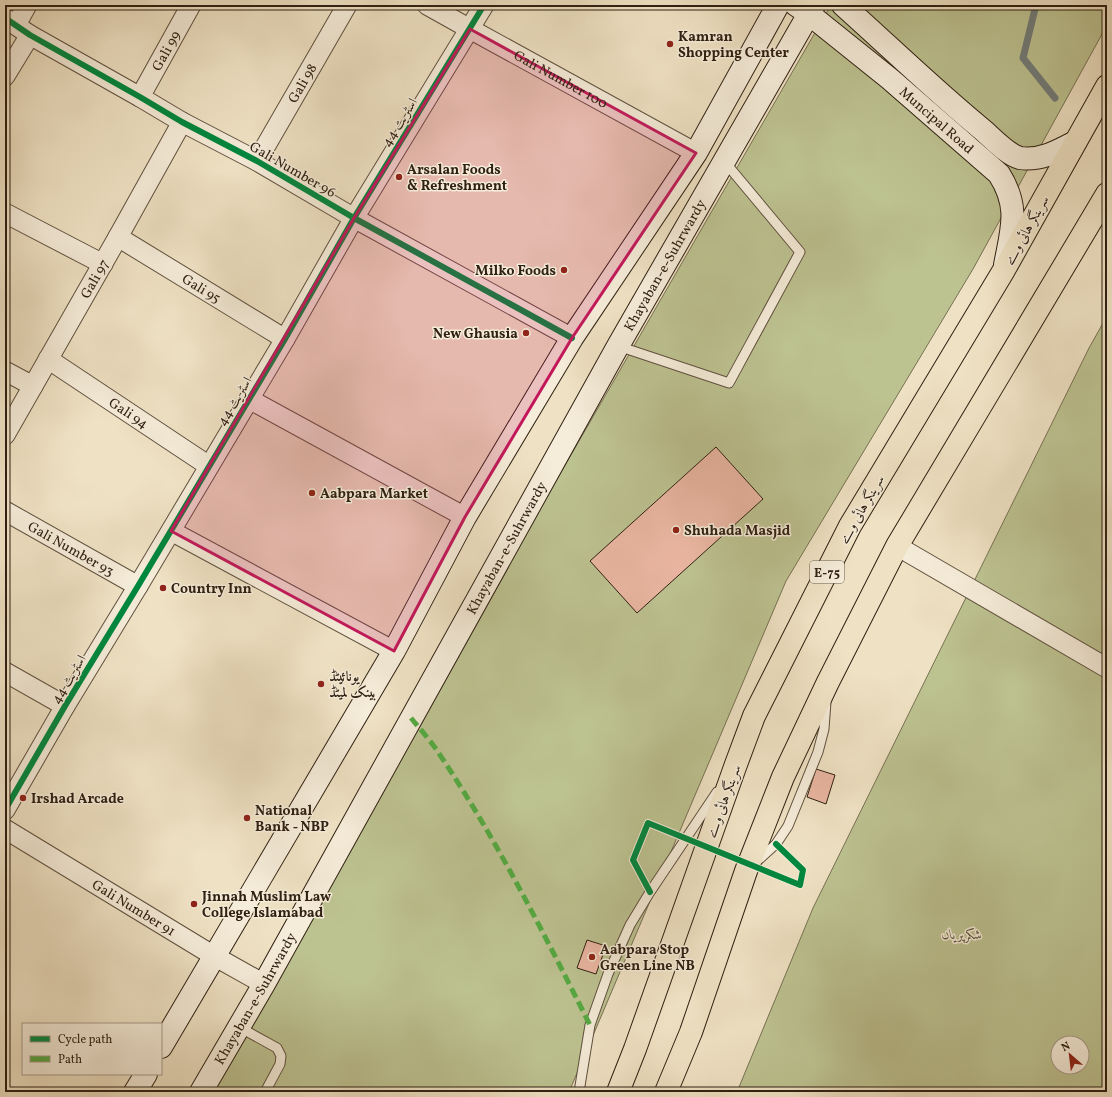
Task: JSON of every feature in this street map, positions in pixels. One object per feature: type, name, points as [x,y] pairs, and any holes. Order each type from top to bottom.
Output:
[{"type":"highway","name":"سرینگر ہائی وے","points":[[618,1092],[635,1049],[754,716],[850,526],[1004,270],[1107,86]]},
{"type":"highway","points":[[666,1092],[691,1032],[746,871],[783,777],[828,682],[897,546],[1107,194]]},
{"type":"main road","points":[[162,1045],[394,651],[465,517],[572,338],[696,153],[778,5]]},
{"type":"main road","name":"Muncipal Road","points":[[843,5],[961,112],[1009,152],[1019,158],[1040,157],[1056,152],[1075,142]]},
{"type":"main road","name":"Muncipal Road","points":[[806,8],[999,174],[1009,193],[1013,215],[1012,231],[1004,270]]},
{"type":"main road","name":"Khayaban-e-Suhrwardy","points":[[201,1092],[264,984],[618,346],[724,161],[806,8]]},
{"type":"main road","points":[[135,1092],[145,1075]]},
{"type":"street","points":[[5,76],[17,26],[28,5]]},
{"type":"street","name":"Gali 99","points":[[140,97],[191,5]]},
{"type":"street","name":"Gali 98","points":[[258,161],[347,5]]},
{"type":"street","name":"Gali Number 100","points":[[427,5],[696,153]]},
{"type":"street","name":"اسٹریٹ 44","points":[[5,810],[65,706],[285,339],[354,218],[484,5]]},
{"type":"street","name":"Gali Number 96","points":[[17,26],[182,122],[258,161],[354,218],[572,338]]},
{"type":"street","name":"Gali 97","points":[[5,435],[182,122]]},
{"type":"street","points":[[5,213],[103,264]]},
{"type":"street","name":"Gali 95","points":[[118,237],[285,339]]},
{"type":"street","name":"Gali 94","points":[[48,359],[209,466]]},
{"type":"street","points":[[5,371],[33,386]]},
{"type":"street","points":[[249,399],[465,517]]},
{"type":"street","name":"Gali Number 93","points":[[5,511],[138,586]]},
{"type":"street","points":[[171,531],[394,651]]},
{"type":"street","points":[[897,546],[1107,668]]},
{"type":"street","points":[[5,672],[65,706]]},
{"type":"street","name":"Gali Number 91","points":[[5,830],[214,956],[264,984]]},
{"type":"lane","points":[[618,346],[728,383],[800,252],[724,161]]},
{"type":"lane","points":[[579,1092],[590,1025],[608,974],[627,932],[655,886],[735,767]]},
{"type":"lane","points":[[239,1027],[277,1048],[281,1056],[280,1064],[265,1092]]},
{"type":"highlighted area","points":[[470,29],[696,153],[572,338],[465,517],[394,651],[171,531],[354,218]]},
{"type":"green space","points":[[831,5],[1107,5],[1107,25],[973,269],[786,581],[569,1092],[206,1092],[453,659]]},
{"type":"green space","name":"شکرپریاں","points":[[1107,316],[1107,1092],[737,1092],[813,908],[1089,348]]},
{"type":"building","name":"Shuhada Masjid","points":[[716,447],[763,499],[637,613],[590,561]]},
{"type":"building","points":[[816,769],[835,775],[826,804],[807,797]]},
{"type":"building","name":"Aabpara Stop Green Line NB","points":[[587,940],[606,946],[596,974],[577,968]]},
{"type":"waterway","points":[[1036,5],[1023,58],[1055,98]]},
{"type":"marked path","points":[[411,718],[438,752],[480,818],[537,920],[590,1025]]},
{"type":"cycle path","points":[[5,810],[65,706],[285,339],[354,218],[484,5]]},
{"type":"cycle path","points":[[5,18],[30,35],[182,122],[257,161],[354,218],[572,338]]},
{"type":"cycle path","points":[[650,892],[633,860],[648,823],[800,885],[803,870],[776,844]]},
{"type":"place","name":"Kamran Shopping Center","points":[[670,44]]},
{"type":"place","name":"Arsalan Foods & Refreshment","points":[[399,177]]},
{"type":"place","name":"Milko Foods","points":[[564,270]]},
{"type":"place","name":"New Ghausia","points":[[526,333]]},
{"type":"place","name":"Aabpara Market","points":[[312,493]]},
{"type":"place","name":"Shuhada Masjid","points":[[676,530]]},
{"type":"place","name":"Country Inn","points":[[163,588]]},
{"type":"place","name":"یونائیٹڈ بینک لمیٹڈ","points":[[321,684]]},
{"type":"place","name":"Irshad Arcade","points":[[23,798]]},
{"type":"place","name":"National Bank - NBP","points":[[247,818]]},
{"type":"place","name":"Jinnah Muslim Law College Islamabad","points":[[194,904]]},
{"type":"place","name":"Aabpara Stop Green Line NB","points":[[592,957]]}]
